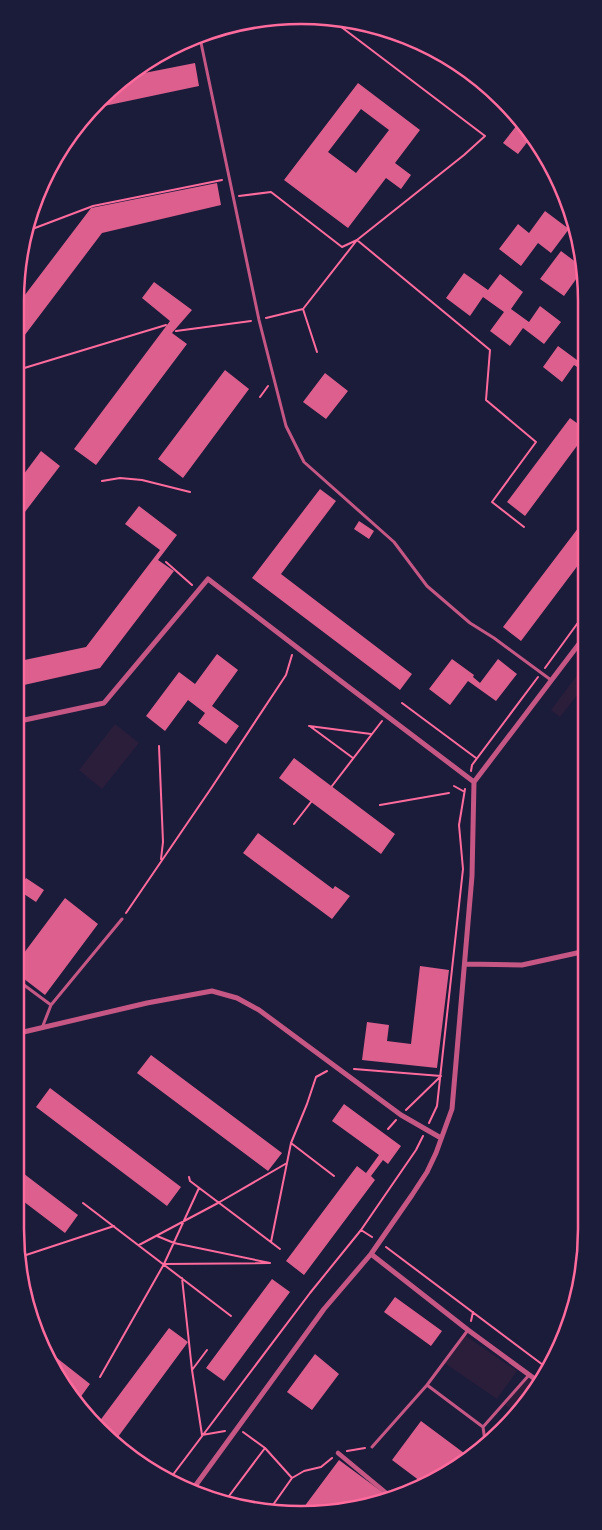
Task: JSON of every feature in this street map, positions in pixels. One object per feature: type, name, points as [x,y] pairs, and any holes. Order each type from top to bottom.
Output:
[{"type":"street","points":[[24,720],[104,703],[208,579],[472,780]]},
{"type":"street","points":[[196,1485],[324,1310],[379,1242],[427,1172],[452,1109],[472,876],[472,780],[578,646]]},
{"type":"street","points":[[465,964],[522,965],[578,953]]},
{"type":"street","points":[[24,1032],[147,1003],[212,991],[237,998],[259,1010],[401,1115],[442,1138]]},
{"type":"street","points":[[370,1254],[534,1379]]},
{"type":"street","points":[[338,1453],[387,1493]]},
{"type":"lane","points":[[201,43],[259,320],[286,426],[304,462],[394,542],[428,586],[456,611],[551,680]]},
{"type":"lane","points":[[42,1028],[51,1004],[122,918]]},
{"type":"lane","points":[[24,985],[51,1004]]},
{"type":"lane","points":[[372,1447],[427,1385],[468,1330]]},
{"type":"lane","points":[[483,1427],[529,1375]]},
{"type":"lane","points":[[427,1385],[483,1427],[484,1437]]},
{"type":"path","points":[[233,196],[271,192],[342,247],[357,240],[464,156],[484,136],[341,27]]},
{"type":"path","points":[[33,228],[93,206],[229,178]]},
{"type":"path","points":[[176,331],[259,320],[303,309],[357,240]]},
{"type":"path","points":[[357,240],[490,350],[486,400],[536,442],[492,502],[524,527]]},
{"type":"path","points":[[303,309],[317,352]]},
{"type":"path","points":[[24,368],[166,326]]},
{"type":"path","points":[[260,397],[274,378]]},
{"type":"path","points":[[102,481],[120,478],[142,480],[190,492]]},
{"type":"path","points":[[166,562],[198,591]]},
{"type":"path","points":[[173,1475],[310,1293],[361,1230],[416,1150],[426,1130],[437,1106],[463,869],[459,825],[464,792],[472,780],[472,766],[578,623]]},
{"type":"path","points":[[122,918],[286,675],[294,645]]},
{"type":"path","points":[[402,703],[477,759]]},
{"type":"path","points":[[332,786],[386,715]]},
{"type":"path","points":[[353,758],[309,726],[372,734]]},
{"type":"path","points":[[159,746],[163,842],[161,862]]},
{"type":"path","points":[[454,786],[464,792]]},
{"type":"path","points":[[380,805],[449,793]]},
{"type":"path","points":[[294,824],[311,802]]},
{"type":"path","points":[[271,1242],[291,1143],[316,1077],[336,1067]]},
{"type":"path","points":[[355,1069],[440,1076]]},
{"type":"path","points":[[388,1129],[440,1076]]},
{"type":"path","points":[[291,1143],[334,1176]]},
{"type":"path","points":[[139,1245],[218,1203],[287,1163]]},
{"type":"path","points":[[189,1177],[190,1181],[280,1249]]},
{"type":"path","points":[[100,1377],[164,1264],[199,1188]]},
{"type":"path","points":[[83,1203],[232,1316]]},
{"type":"path","points":[[25,1255],[114,1226]]},
{"type":"path","points":[[361,1230],[542,1365]]},
{"type":"path","points":[[157,1236],[174,1243],[270,1263],[164,1264]]},
{"type":"path","points":[[182,1278],[192,1370],[202,1436]]},
{"type":"path","points":[[192,1370],[206,1350]]},
{"type":"path","points":[[202,1436],[238,1428],[265,1448],[292,1478]]},
{"type":"path","points":[[273,1505],[292,1478],[304,1471],[321,1467],[338,1453],[372,1447]]},
{"type":"path","points":[[228,1497],[265,1448]]},
{"type":"shaded area","points":[[578,674],[578,694],[560,717],[551,710]]},
{"type":"shaded area","points":[[115,724],[139,743],[102,789],[79,770]]},
{"type":"shaded area","points":[[463,1334],[517,1371],[497,1399],[443,1362]]},
{"type":"shaded area","points":[[526,1376],[533,1381],[511,1409],[505,1405]]},
{"type":"building","points":[[195,63],[199,86],[104,106],[142,73]]},
{"type":"building","points":[[358,83],[420,130],[395,163],[411,175],[401,189],[386,178],[348,228],[284,180]],"holes":[[[361,109],[389,130],[356,173],[328,152]]]},
{"type":"building","points":[[516,126],[528,141],[518,154],[503,143]]},
{"type":"building","points":[[217,183],[221,205],[102,233],[24,336],[24,296],[91,208]]},
{"type":"building","points":[[545,211],[569,229],[551,253],[538,243],[521,266],[499,249],[518,224],[529,233]]},
{"type":"building","points":[[561,251],[575,262],[577,277],[564,296],[540,279]]},
{"type":"building","points":[[464,273],[488,290],[500,274],[523,292],[511,309],[529,322],[540,306],[561,322],[544,344],[523,328],[510,346],[490,331],[504,312],[483,297],[470,316],[446,298]]},
{"type":"building","points":[[154,282],[192,310],[172,333],[187,344],[96,465],[74,449],[170,321],[142,298]]},
{"type":"building","points":[[558,346],[577,360],[578,359],[578,368],[574,365],[562,382],[543,367]]},
{"type":"building","points":[[225,370],[249,389],[183,478],[158,459]]},
{"type":"building","points":[[325,373],[348,391],[326,419],[303,402]]},
{"type":"building","points":[[570,418],[578,424],[578,444],[525,516],[507,502]]},
{"type":"building","points":[[41,451],[60,466],[24,513],[24,474]]},
{"type":"building","points":[[320,489],[336,501],[281,574],[412,674],[400,690],[252,578]]},
{"type":"building","points":[[139,506],[177,535],[158,560],[174,571],[100,668],[24,685],[24,660],[86,647],[160,550],[125,524]]},
{"type":"building","points":[[359,521],[374,531],[369,539],[354,529]]},
{"type":"building","points":[[578,528],[578,565],[521,641],[503,627]]},
{"type":"building","points":[[217,654],[238,670],[212,706],[239,726],[226,744],[198,723],[205,713],[188,700],[165,731],[146,716],[179,672],[195,684]]},
{"type":"building","points":[[452,659],[474,675],[473,677],[480,683],[498,659],[517,674],[496,701],[468,681],[450,705],[429,689]]},
{"type":"building","points":[[294,758],[395,834],[381,854],[279,778]]},
{"type":"building","points":[[258,833],[333,889],[335,886],[350,896],[332,919],[243,853]]},
{"type":"building","points":[[26,878],[44,890],[36,902],[24,894],[24,881]]},
{"type":"building","points":[[65,898],[98,924],[45,995],[24,979],[24,953]]},
{"type":"building","points":[[420,966],[449,970],[437,1068],[362,1060],[367,1022],[389,1025],[387,1041],[411,1044]]},
{"type":"building","points":[[151,1055],[282,1153],[268,1171],[137,1073]]},
{"type":"building","points":[[50,1088],[181,1187],[167,1206],[36,1107]]},
{"type":"building","points":[[344,1104],[401,1146],[388,1164],[383,1160],[371,1176],[375,1180],[304,1275],[286,1261],[357,1166],[366,1173],[379,1155],[332,1121]]},
{"type":"building","points":[[24,1174],[78,1215],[65,1233],[24,1202]]},
{"type":"building","points":[[272,1279],[290,1292],[224,1381],[206,1368]]},
{"type":"building","points":[[395,1297],[442,1331],[431,1346],[384,1312]]},
{"type":"building","points":[[169,1328],[188,1342],[118,1437],[100,1420]]},
{"type":"building","points":[[315,1354],[339,1374],[312,1410],[287,1392]]},
{"type":"building","points":[[54,1356],[90,1384],[80,1397]]},
{"type":"building","points":[[421,1421],[464,1453],[419,1480],[392,1460]]},
{"type":"building","points":[[339,1460],[384,1494],[337,1504],[305,1506]]}]
